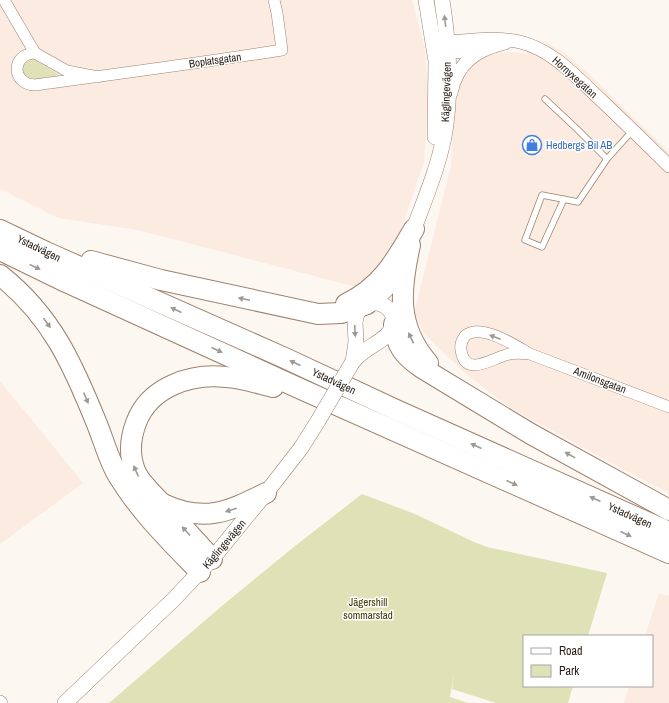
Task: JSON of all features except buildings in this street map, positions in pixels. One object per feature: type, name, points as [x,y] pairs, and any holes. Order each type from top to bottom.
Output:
[{"type":"highway","points":[[0,223],[60,249],[106,265],[182,285],[318,314],[341,312],[367,304]]},
{"type":"highway","points":[[283,306],[324,309],[338,306],[361,296],[376,285],[389,269],[414,229]]},
{"type":"highway","points":[[414,229],[402,293],[404,315],[408,331],[417,350],[442,380]]},
{"type":"highway","name":"Ystadvägen","points":[[0,230],[669,532]]},
{"type":"highway","name":"Ystadvägen","points":[[0,250],[66,282],[669,553]]},
{"type":"highway","points":[[0,275],[25,297],[53,331],[84,393],[116,471],[129,491],[144,512],[206,566]]},
{"type":"highway","points":[[394,323],[398,343],[403,352],[415,364],[531,434],[669,510]]},
{"type":"highway","points":[[206,566],[160,502],[141,481],[132,462],[132,434],[137,419],[150,400],[159,392],[189,379],[205,376],[225,376],[278,388],[375,428],[400,433]]},
{"type":"highway","points":[[160,502],[172,508],[186,512],[214,514],[239,507],[266,493]]},
{"type":"main road","name":"Käglingevägen","points":[[353,362],[356,342],[356,317],[360,309],[386,290],[402,260],[437,164],[444,137],[447,108],[440,48],[426,0]]},
{"type":"main road","name":"Käglingevägen","points":[[430,183],[435,137],[442,0]]},
{"type":"main road","name":"Käglingevägen","points":[[65,703],[173,600],[206,566],[301,448],[353,362],[366,349],[388,335],[394,323],[402,260]]},
{"type":"main road","points":[[367,304],[377,303],[385,306],[392,314],[394,323]]},
{"type":"street","points":[[4,0],[35,53]]},
{"type":"street","name":"Boplatsgatan","points":[[98,77],[67,71],[35,53],[25,54],[18,62],[17,72],[24,84],[35,85],[98,77],[234,58],[282,50],[274,0]]},
{"type":"street","name":"Hornyxegatan","points":[[440,48],[492,39],[519,42],[540,49],[561,63],[633,130],[669,166]]},
{"type":"street","points":[[447,108],[452,86],[465,62],[484,50],[495,46],[519,42]]},
{"type":"street","points":[[440,48],[484,50]]},
{"type":"street","name":"Amilonsgatan","points":[[530,354],[513,353],[482,365],[473,365],[468,363],[463,357],[461,344],[468,334],[474,331],[482,332],[510,342],[530,354],[669,407]]},
{"type":"lane","points":[[544,99],[607,159]]},
{"type":"lane","points":[[564,199],[542,247],[525,240],[542,195],[564,199],[578,202],[607,159],[633,130]]},
{"type":"shaded area","points":[[0,0],[412,0],[425,49],[428,99],[424,162],[394,250],[364,289],[138,230],[58,218],[0,189]]},
{"type":"shaded area","points":[[544,41],[566,54],[590,75],[669,152],[669,493],[509,407],[466,374],[425,335],[414,314],[451,166],[454,105],[465,74],[474,62],[491,53],[514,52],[526,54]]},
{"type":"shaded area","points":[[0,381],[83,483],[0,544]]},
{"type":"shaded area","points":[[659,593],[669,596],[669,703],[624,703],[629,687],[653,687],[653,635],[645,635]]},
{"type":"green space","points":[[34,59],[59,75],[57,78],[27,78],[22,69],[23,66],[29,60]]},
{"type":"green space","name":"Jägershill sommarstad","points":[[362,494],[415,514],[487,547],[607,573],[588,635],[523,635],[523,687],[573,687],[568,703],[496,703],[452,689],[454,673],[450,697],[468,703],[109,703],[223,605]]},
{"type":"place","name":"Hedbergs Bil AB","points":[[532,145]]}]
